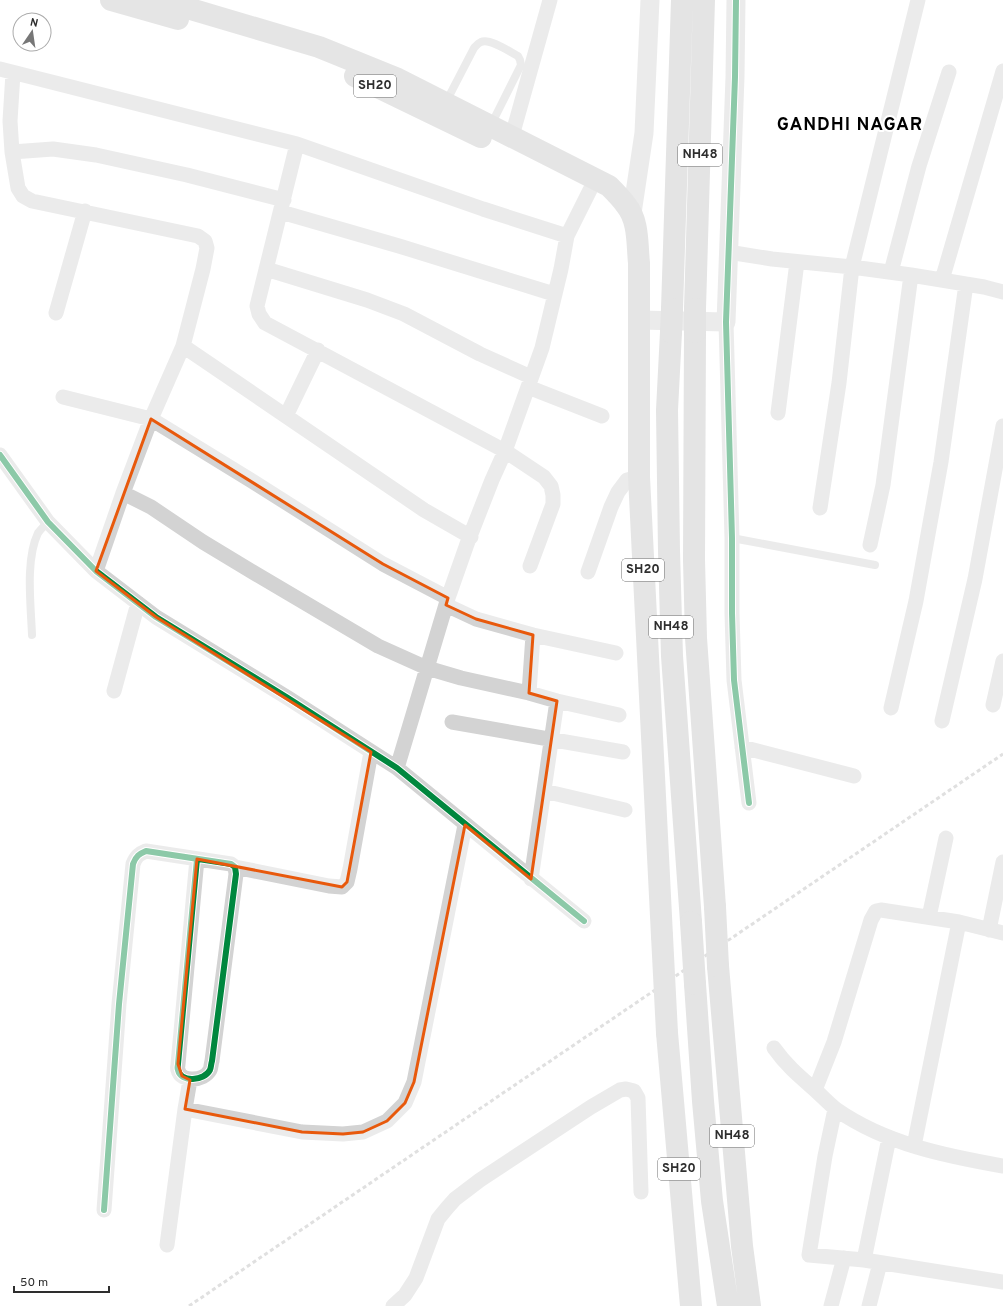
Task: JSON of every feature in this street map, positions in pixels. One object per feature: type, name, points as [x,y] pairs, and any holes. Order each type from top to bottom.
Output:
[{"type":"highway","name":"NH48","points":[[682,0],[672,309],[667,410],[668,551],[673,664],[703,1101],[712,1201],[728,1306]]},
{"type":"highway","name":"NH48","points":[[704,0],[695,310],[694,560],[696,630],[718,966],[742,1246],[750,1306]]},
{"type":"main road","name":"SH20","points":[[111,0],[296,54],[362,79],[629,209]]},
{"type":"main road","name":"SH20","points":[[160,0],[319,47],[398,79],[609,186],[629,209],[637,235],[638,249],[640,477],[667,1033],[691,1306]]},
{"type":"street","points":[[512,136],[550,0]]},
{"type":"street","points":[[629,209],[644,133],[650,0]]},
{"type":"street","points":[[736,0],[735,77],[726,322],[734,680],[749,803]]},
{"type":"street","points":[[820,508],[839,383],[852,267],[918,0]]},
{"type":"street","points":[[96,571],[123,493],[151,420],[183,346],[207,248],[205,241],[198,236],[32,200],[23,196],[18,188],[12,152],[7,71],[297,144],[567,236]]},
{"type":"street","points":[[942,280],[1003,71]]},
{"type":"street","points":[[891,272],[919,166],[950,72]]},
{"type":"street","points":[[297,144],[257,306],[259,314],[265,323],[505,451],[544,478],[551,486],[553,495],[552,504],[530,566]]},
{"type":"street","points":[[12,152],[53,149],[96,155],[187,175],[399,246],[554,294]]},
{"type":"street","points":[[397,768],[447,602],[492,480],[505,451],[542,348],[561,269],[567,236],[590,190]]},
{"type":"street","points":[[56,313],[85,211]]},
{"type":"street","points":[[728,252],[797,262],[891,272],[966,284],[1003,292]]},
{"type":"street","points":[[778,413],[797,262]]},
{"type":"street","points":[[266,269],[367,300],[404,314],[529,382],[602,416]]},
{"type":"street","points":[[870,545],[883,485],[911,275]]},
{"type":"street","points":[[891,708],[916,601],[941,462],[966,284]]},
{"type":"street","points":[[639,320],[726,322]]},
{"type":"street","points":[[183,346],[424,510],[471,537]]},
{"type":"street","points":[[286,416],[318,350]]},
{"type":"street","points":[[63,397],[151,420],[252,481],[383,564],[476,619],[533,636],[616,653]]},
{"type":"street","points":[[942,721],[975,579],[1003,426]]},
{"type":"street","points":[[0,455],[48,522],[96,571],[156,616],[397,768],[584,921]]},
{"type":"street","points":[[588,572],[618,492],[627,480],[640,477]]},
{"type":"street","points":[[123,493],[151,507],[203,542],[378,646],[427,668],[461,678],[619,715]]},
{"type":"street","points":[[114,691],[138,602]]},
{"type":"street","points":[[529,693],[533,636]]},
{"type":"street","points":[[993,705],[1003,661]]},
{"type":"street","points":[[531,879],[557,701]]},
{"type":"street","points":[[452,722],[623,752]]},
{"type":"street","points":[[742,748],[854,776]]},
{"type":"street","points":[[104,1210],[119,1004],[133,864],[135,858],[139,853],[146,851],[231,864],[235,867],[329,886],[342,887],[347,882],[350,869],[371,752]]},
{"type":"street","points":[[544,791],[626,810]]},
{"type":"street","points":[[185,1110],[302,1132],[343,1134],[363,1132],[387,1121],[401,1108],[405,1103],[414,1082],[465,825]]},
{"type":"street","points":[[929,917],[946,838]]},
{"type":"street","points":[[197,859],[178,1064],[178,1071],[182,1076],[190,1080],[204,1077],[210,1070],[212,1061],[236,874],[235,867]]},
{"type":"street","points":[[816,1090],[834,1042],[873,915],[876,911],[881,910],[929,917],[959,922],[996,931],[1003,862]]},
{"type":"street","points":[[914,1146],[959,922]]},
{"type":"street","points":[[774,1048],[792,1070],[836,1109],[859,1124],[889,1138],[914,1146],[970,1160],[1003,1166]]},
{"type":"street","points":[[167,1245],[190,1080]]},
{"type":"street","points":[[393,1306],[405,1295],[416,1278],[438,1219],[455,1199],[480,1180],[591,1107],[620,1090],[626,1089],[634,1091],[638,1098],[641,1192]]},
{"type":"street","points":[[836,1109],[825,1156],[809,1255],[864,1260],[1003,1282]]},
{"type":"street","points":[[864,1260],[889,1138]]},
{"type":"street","points":[[831,1306],[844,1258]]},
{"type":"street","points":[[869,1306],[880,1263]]},
{"type":"lane","points":[[446,102],[474,48],[479,43],[488,41],[518,56],[521,65],[491,125]]},
{"type":"lane","points":[[32,635],[30,564],[33,545],[39,532],[48,522]]},
{"type":"lane","points":[[732,538],[875,565]]},
{"type":"highlighted area","points":[[151,419],[383,564],[448,598],[446,605],[476,619],[533,635],[529,693],[557,701],[531,879],[465,825],[414,1082],[405,1103],[387,1121],[363,1132],[343,1134],[302,1132],[185,1109],[190,1080],[182,1076],[178,1064],[197,859],[342,887],[347,882],[371,752],[156,617],[96,571]]},
{"type":"railway","points":[[189,1306],[1003,754]]},
{"type":"cycle path","points":[[736,0],[735,77],[726,322],[734,680],[749,803]]},
{"type":"cycle path","points":[[0,455],[48,522],[96,571],[156,617],[288,698],[397,768],[584,921]]},
{"type":"cycle path","points":[[104,1210],[119,1004],[133,864],[135,859],[141,853],[146,851],[231,864],[235,867],[236,874],[210,1069],[207,1074],[203,1076],[188,1079],[180,1074],[178,1068],[197,859]]},
{"type":"district","name":"GANDHI NAGAR","points":[[850,125]]}]
